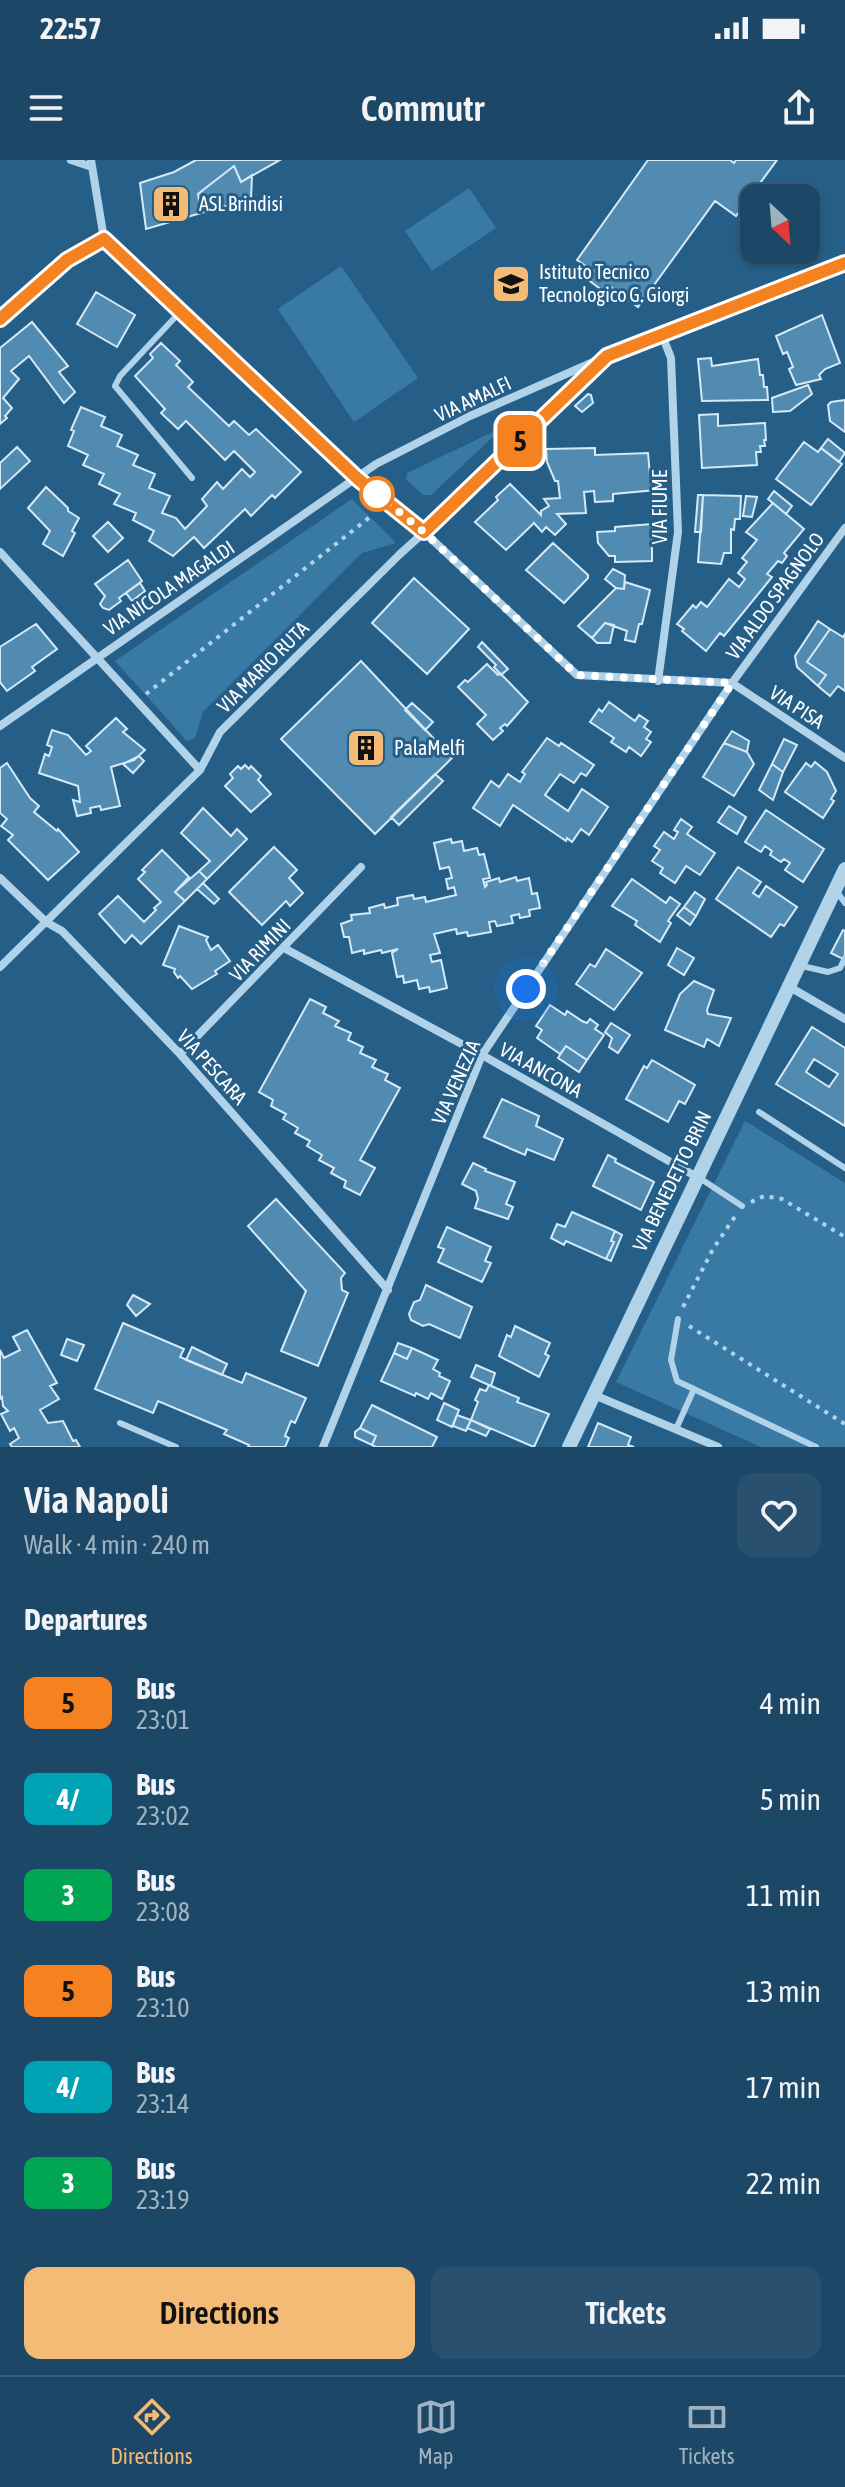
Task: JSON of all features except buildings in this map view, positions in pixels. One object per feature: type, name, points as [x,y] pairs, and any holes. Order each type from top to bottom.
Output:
[{"type":"street","points":[[71,160],[91,163],[104,239],[358,479],[424,532],[577,675],[732,683]]},
{"type":"street","points":[[0,319],[67,260],[104,239]]},
{"type":"street","name":"VIA AMALFI","points":[[358,479],[376,464],[470,416],[607,356],[845,263]]},
{"type":"street","name":"VIA FIUME","points":[[658,681],[678,532],[671,358],[662,335]]},
{"type":"street","name":"VIA AMALFI","points":[[424,532],[607,356]]},
{"type":"street","name":"VIA NICOLA MAGALDI","points":[[0,726],[358,479]]},
{"type":"street","name":"VIA ALDO SPAGNOLO","points":[[732,683],[845,528]]},
{"type":"street","name":"VIA MARIO RUTA","points":[[0,967],[200,770],[220,732],[424,532]]},
{"type":"street","points":[[0,552],[200,770]]},
{"type":"street","name":"VIA PISA","points":[[732,683],[845,758]]},
{"type":"street","name":"VIA VENEZIA","points":[[323,1447],[482,1055],[732,683]]},
{"type":"street","name":"VIA RIMINI","points":[[180,1054],[361,867]]},
{"type":"street","name":"VIA BENEDETTO BRIN","points":[[569,1447],[845,869]]},
{"type":"street","name":"VIA PESCARA","points":[[0,878],[46,922],[62,931],[180,1054],[388,1290]]},
{"type":"street","name":"VIA ANCONA","points":[[284,948],[482,1055],[697,1177]]},
{"type":"street","points":[[788,986],[845,1019]]},
{"type":"street","points":[[592,1394],[718,1447]]},
{"type":"lane","points":[[181,311],[120,376],[115,386],[192,478]]},
{"type":"lane","points":[[835,889],[845,903]]},
{"type":"lane","points":[[798,965],[828,972],[840,968],[845,958]]},
{"type":"lane","points":[[759,1112],[845,1168]]},
{"type":"lane","points":[[697,1177],[742,1206]]},
{"type":"lane","points":[[678,1319],[671,1360],[677,1381],[816,1447]]},
{"type":"lane","points":[[676,1429],[694,1389]]},
{"type":"lane","points":[[120,1423],[176,1447]]},
{"type":"path","points":[[136,701],[370,517]]},
{"type":"path","points":[[845,1237],[782,1199],[764,1196],[742,1206],[688,1293],[678,1319],[845,1424]]},
{"type":"shaded area","points":[[469,188],[496,228],[432,271],[405,231]]},
{"type":"shaded area","points":[[341,266],[418,378],[354,422],[278,309]]},
{"type":"shaded area","points":[[495,431],[495,435],[431,495],[423,495],[406,479],[407,473]]},
{"type":"shaded area","points":[[352,499],[396,543],[362,553],[203,712],[195,738],[187,741],[115,661]]},
{"type":"shaded area","points":[[745,1121],[845,1183],[845,1447],[761,1447],[616,1382]]},
{"type":"bus line","name":"5","points":[[0,319],[67,260],[104,239],[358,479],[424,532],[607,356],[845,263]]},
{"type":"place","name":"ASL Brindisi","points":[[171,204]]},
{"type":"place","name":"Istituto Tecnico Tecnologico G. Giorgi","points":[[511,284]]},
{"type":"place","name":"PalaMelfi","points":[[366,748]]},
{"type":"route","points":[[377,494],[424,532],[577,675],[732,683],[526,989]]}]
